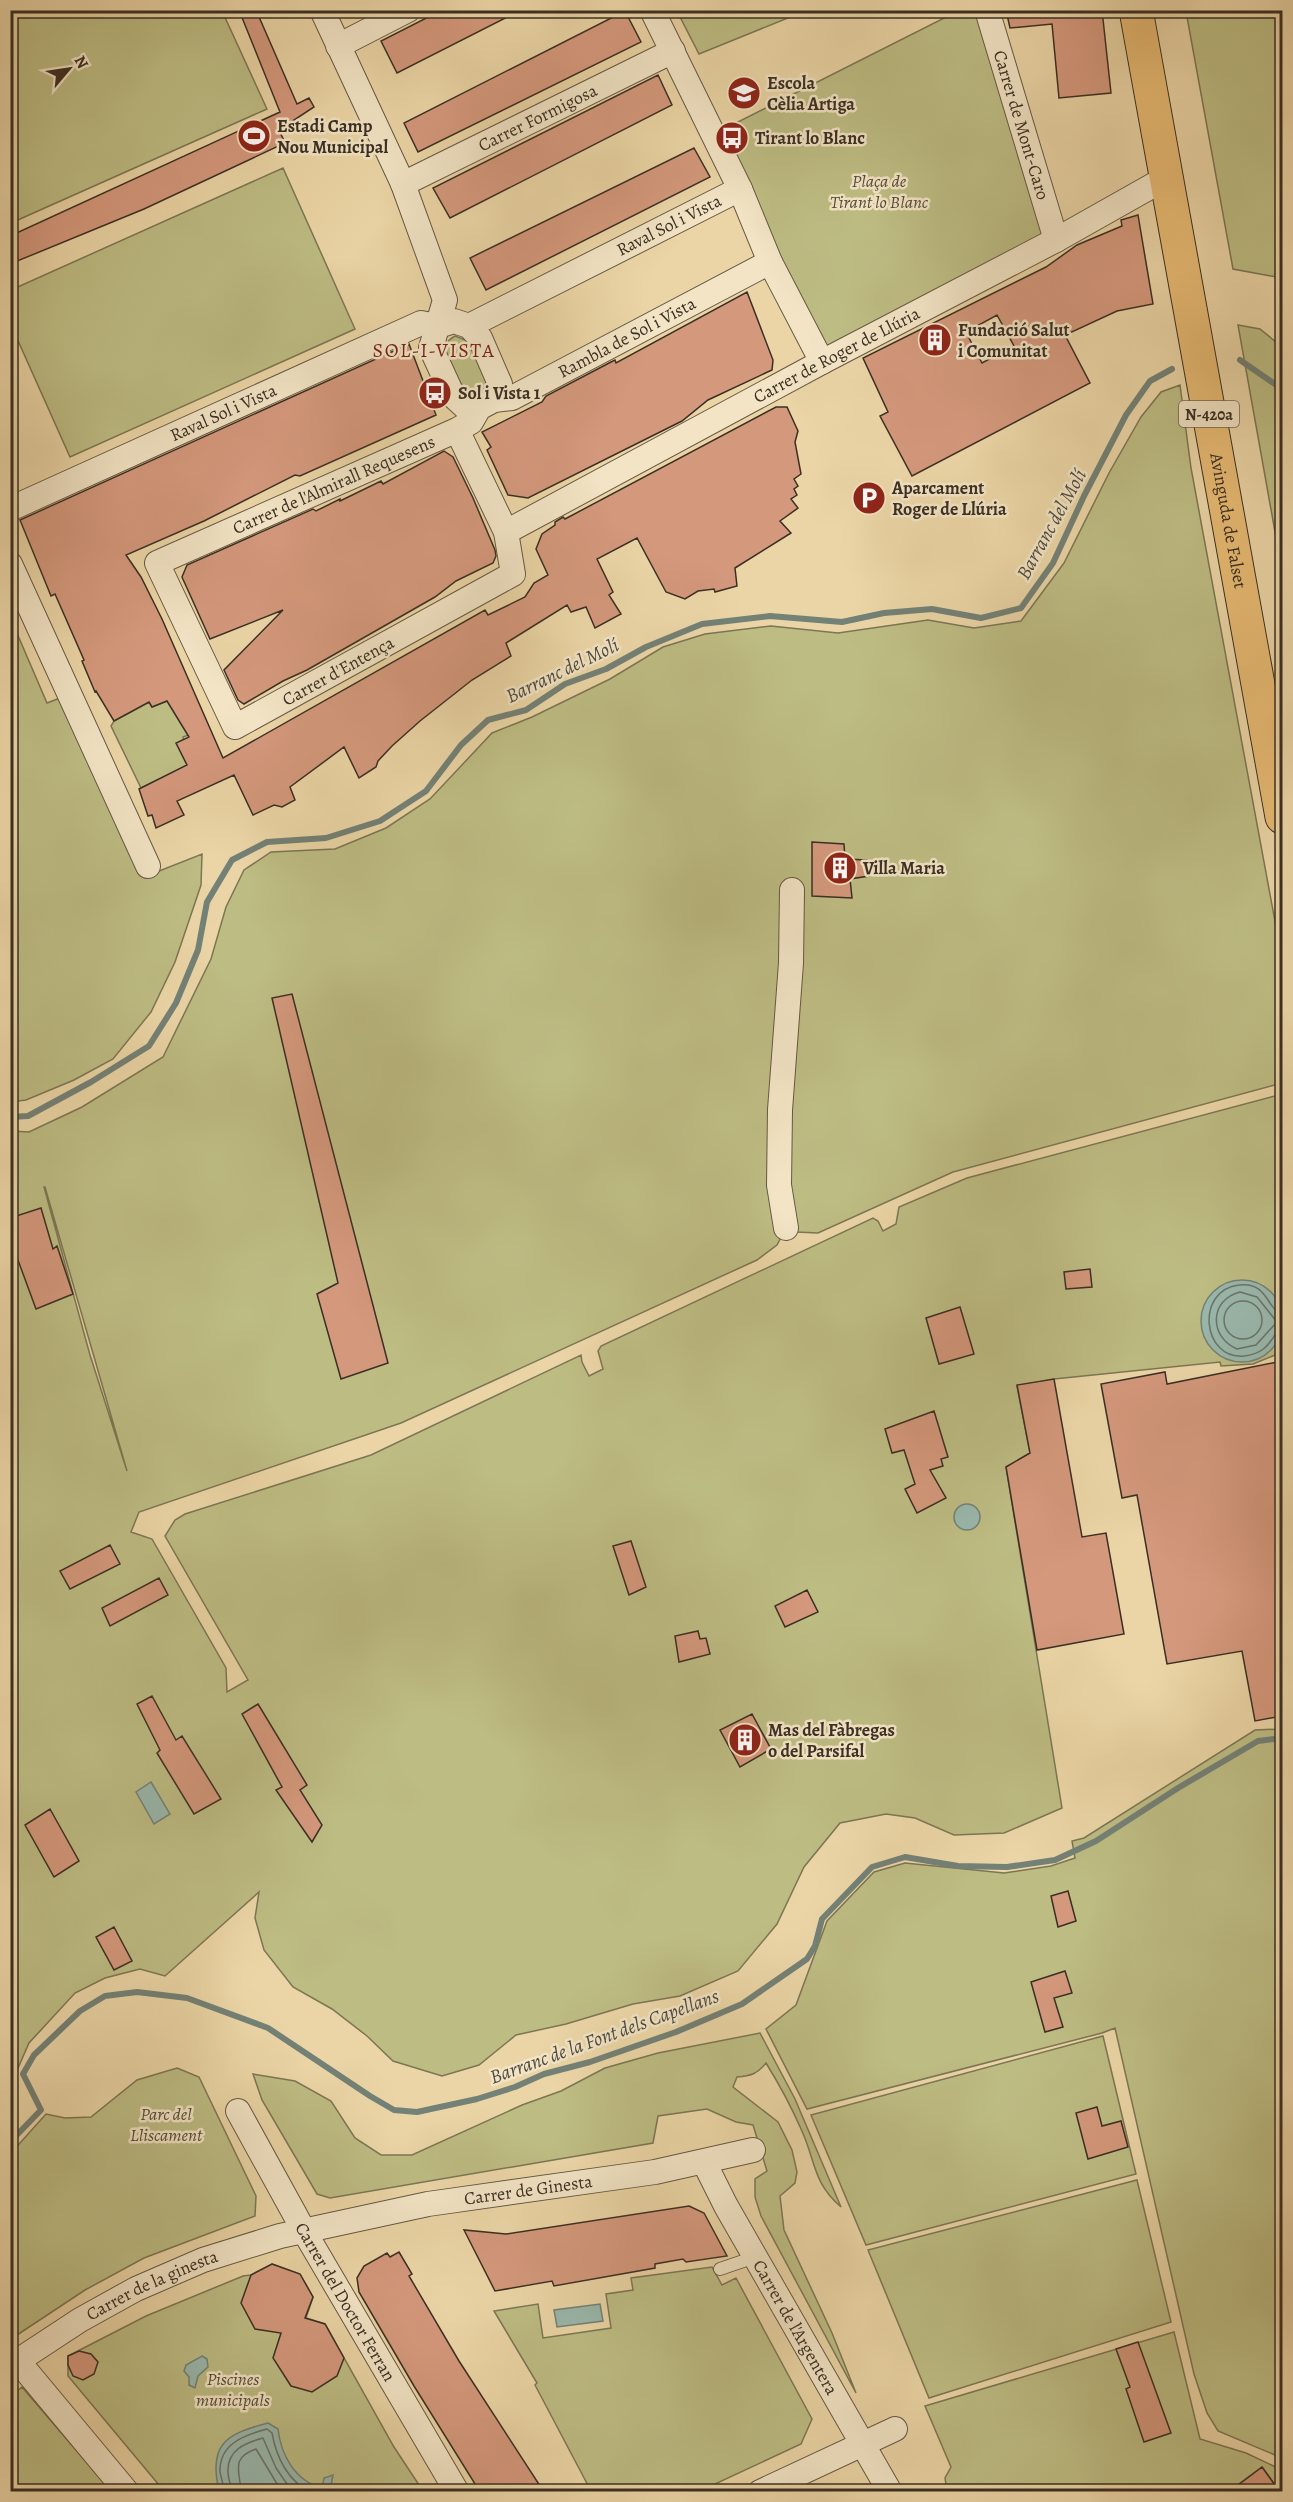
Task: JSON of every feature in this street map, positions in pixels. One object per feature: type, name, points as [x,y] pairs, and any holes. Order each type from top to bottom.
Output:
[{"type":"main road","name":"Avinguda de Falset","points":[[1136,10],[1282,817]]},
{"type":"main road","name":"Avinguda de Falset","points":[[1156,10],[1282,715]]},
{"type":"street","points":[[322,10],[402,184],[445,300],[431,348],[453,396],[465,407],[487,404]]},
{"type":"street","points":[[338,46],[408,10]]},
{"type":"street","points":[[652,10],[740,189],[770,262],[822,362]]},
{"type":"street","name":"Carrer de Mont-Caro","points":[[987,10],[1056,240]]},
{"type":"street","name":"Carrer Formigosa","points":[[402,184],[673,51]]},
{"type":"street","name":"Carrer de Roger de Llúria","points":[[506,532],[822,362],[1056,240],[1166,178]]},
{"type":"street","name":"Raval Sol i Vista","points":[[10,509],[421,323],[438,326],[454,321],[469,326],[740,189]]},
{"type":"street","name":"Rambla de Sol i Vista","points":[[487,404],[512,398],[770,262]]},
{"type":"street","points":[[457,430],[471,422],[501,384],[480,338],[469,326]]},
{"type":"street","name":"Carrer de l'Almirall Requesens","points":[[198,652],[157,563],[457,430],[506,532],[513,574]]},
{"type":"street","points":[[10,564],[148,866]]},
{"type":"street","name":"Carrer d'Entença","points":[[198,652],[236,727],[513,574]]},
{"type":"street","points":[[786,1228],[779,1185],[779,1164],[780,1110],[791,963],[792,890]]},
{"type":"street","name":"Carrer del Doctor Ferran","points":[[238,2111],[304,2232],[457,2492]]},
{"type":"street","name":"Carrer de Ginesta","points":[[304,2232],[428,2204],[655,2172],[753,2150]]},
{"type":"street","name":"Carrer de l'Argentera","points":[[704,2162],[755,2257],[890,2492]]},
{"type":"street","name":"Carrer de la ginesta","points":[[14,2363],[80,2320],[136,2289],[203,2260],[280,2236],[304,2232]]},
{"type":"street","points":[[14,2363],[127,2492]]},
{"type":"street","points":[[760,2492],[895,2429]]},
{"type":"lane","points":[[720,2269],[755,2257]]},
{"type":"green space","points":[[10,11],[222,11],[267,109],[11,223]]},
{"type":"green space","points":[[677,11],[805,11],[699,54]]},
{"type":"green space","name":"Plaça de Tirant lo Blanc","points":[[958,11],[987,11],[1056,240],[822,362],[712,135]]},
{"type":"green space","points":[[1245,11],[1282,11],[1282,278],[1233,269],[1187,17]]},
{"type":"green space","points":[[283,168],[355,329],[70,457],[11,325],[11,290]]},
{"type":"green space","points":[[1238,325],[1260,329],[1282,347],[1282,571]]},
{"type":"green space","points":[[455,336],[468,341],[487,380],[482,392],[475,393],[468,390],[451,369],[446,346]]},
{"type":"green space","points":[[1180,385],[1191,468],[1282,959],[1282,1083],[953,1172],[818,1233],[796,1232],[786,1228],[777,1245],[757,1260],[401,1423],[139,1512],[131,1532],[152,1539],[226,1668],[227,1692],[248,1680],[165,1536],[175,1520],[185,1514],[371,1455],[581,1355],[589,1376],[603,1369],[598,1351],[601,1346],[873,1218],[878,1221],[883,1231],[896,1224],[899,1207],[967,1178],[1282,1094],[1282,1249],[1279,1250],[1282,1277],[1282,1356],[1280,1353],[1253,1364],[1221,1366],[1220,1362],[1054,1379],[1017,1386],[1030,1453],[1006,1467],[1062,1808],[1004,1833],[954,1835],[915,1818],[886,1814],[840,1823],[804,1867],[777,1924],[738,1971],[680,1996],[633,2004],[566,2024],[516,2035],[479,2065],[442,2076],[393,2061],[367,2036],[332,2009],[293,1987],[264,1950],[255,1918],[259,1892],[165,1976],[140,1969],[105,1978],[75,1993],[29,2043],[18,2068],[11,2074],[11,1131],[29,1132],[82,1107],[163,1057],[211,959],[226,907],[244,870],[271,852],[335,849],[386,828],[430,799],[492,733],[532,717],[610,679],[663,647],[705,634],[771,626],[838,633],[928,620],[974,628],[1021,621],[1064,563],[1109,473],[1141,417],[1161,392]],"holes":[[[45,1187],[127,1471],[90,1355]]]},
{"type":"green space","points":[[10,617],[47,703],[60,698],[144,877],[202,854],[201,885],[175,962],[151,1012],[113,1059],[74,1080],[26,1100],[11,1102]]},
{"type":"green space","points":[[167,701],[205,729],[183,737],[190,765],[141,788],[111,726],[114,721],[149,702],[152,707]]},
{"type":"green space","points":[[1282,1729],[1282,2458],[1218,2431],[1207,2413],[1194,2374],[1115,2028],[807,2109],[766,2029],[796,2005],[827,1921],[874,1872],[905,1863],[1004,1873],[1051,1866],[1075,1858],[1072,1841],[1084,1838],[1255,1730]]},
{"type":"green space","points":[[760,2033],[795,2099],[841,2207],[820,2180],[797,2120],[766,2063],[753,2074],[737,2077],[733,2087],[778,2122],[792,2150],[797,2172],[795,2183],[780,2196],[784,2230],[832,2333],[856,2393],[761,2216],[755,2197],[755,2179],[767,2171],[753,2125],[736,2122],[707,2109],[658,2116],[653,2143],[330,2198],[317,2194],[262,2100],[253,2074],[295,2081],[331,2101],[355,2138],[381,2155],[412,2155],[522,2105],[561,2091],[605,2068],[658,2053]]},
{"type":"green space","points":[[1103,2036],[1136,2174],[866,2245],[811,2115]]},
{"type":"green space","name":"Parc del Lliscament","points":[[177,2068],[199,2077],[256,2196],[255,2216],[144,2258],[85,2290],[11,2339],[11,2153],[46,2114],[65,2118],[91,2117],[137,2080]]},
{"type":"green space","points":[[1137,2180],[1171,2322],[929,2398],[868,2250]]},
{"type":"green space","name":"Piscines municipals","points":[[272,2264],[300,2274],[313,2297],[306,2318],[325,2324],[394,2447],[423,2491],[164,2491],[68,2376],[68,2356],[146,2316],[243,2276],[251,2275]]},
{"type":"green space","points":[[712,2267],[722,2285],[736,2278],[812,2419],[801,2444],[700,2491],[591,2491],[535,2385],[537,2383],[494,2311],[538,2304],[543,2338],[611,2328],[606,2294],[633,2290],[631,2278]]},
{"type":"green space","points":[[1174,2332],[1200,2439],[1246,2453],[1282,2470],[1282,2482],[1273,2489],[1273,2482],[1262,2467],[1229,2491],[947,2491],[945,2478],[951,2467],[925,2406]]},
{"type":"green space","points":[[22,2387],[111,2491],[11,2491],[10,2397]]},
{"type":"water","points":[[1242,1280],[1258,1283],[1271,1292],[1280,1305],[1283,1321],[1280,1337],[1271,1350],[1258,1359],[1242,1362],[1226,1359],[1213,1350],[1204,1337],[1201,1321],[1204,1305],[1213,1292],[1226,1283]]},
{"type":"water","points":[[967,1504],[976,1508],[980,1517],[976,1526],[967,1530],[958,1526],[954,1517],[958,1508]]},
{"type":"water","points":[[151,1782],[170,1814],[154,1824],[136,1792]]},
{"type":"water","points":[[600,2304],[603,2321],[557,2327],[554,2310]]},
{"type":"water","points":[[202,2356],[207,2359],[208,2367],[198,2376],[195,2388],[189,2385],[189,2377],[184,2371],[186,2365]]},
{"type":"water","points":[[268,2423],[278,2429],[286,2457],[291,2466],[304,2479],[322,2488],[324,2478],[333,2475],[330,2491],[219,2491],[216,2462],[224,2444],[241,2432]]},
{"type":"building","name":"Estadi Camp Nou Municipal","points":[[239,10],[256,10],[297,104],[309,98],[314,107],[291,122],[288,131],[286,125],[279,130],[285,143],[144,209],[10,264],[10,236],[280,112]]},
{"type":"building","points":[[442,10],[521,10],[397,73],[381,41]]},
{"type":"building","points":[[1006,10],[1102,10],[1111,93],[1059,98],[1052,24],[1010,28]]},
{"type":"building","points":[[625,11],[641,42],[418,152],[404,123]]},
{"type":"building","points":[[658,75],[672,105],[450,218],[433,188]]},
{"type":"building","points":[[694,148],[710,177],[486,290],[470,258]]},
{"type":"building","points":[[1138,215],[1153,304],[1117,311],[1065,335],[1090,383],[912,476],[880,416],[888,412],[863,358],[1046,267],[1077,245],[1122,226],[1121,220]],"holes":[[[997,315],[1014,346],[982,363],[966,332]]]},
{"type":"building","points":[[747,292],[773,360],[772,370],[708,400],[682,421],[528,498],[508,495],[487,450],[491,447],[482,432],[542,402],[546,396],[615,360],[616,363]]},
{"type":"building","points":[[409,344],[436,415],[300,476],[295,475],[204,521],[126,555],[141,577],[162,619],[223,758],[485,610],[488,615],[525,597],[534,583],[548,575],[536,549],[542,534],[555,525],[555,522],[563,517],[565,519],[776,407],[787,407],[798,431],[795,442],[801,474],[794,479],[798,486],[794,489],[797,495],[791,499],[798,508],[780,521],[791,533],[735,568],[737,586],[715,592],[714,589],[698,591],[685,599],[666,592],[637,538],[597,559],[613,592],[609,595],[621,614],[595,628],[586,607],[571,612],[567,605],[506,643],[511,656],[472,680],[420,721],[392,746],[378,761],[376,767],[359,778],[344,747],[290,787],[295,800],[282,807],[274,805],[253,815],[234,775],[177,801],[184,815],[156,828],[152,815],[148,816],[139,789],[187,765],[176,743],[189,737],[167,701],[152,707],[149,702],[114,721],[95,692],[82,661],[84,660],[55,594],[51,596],[20,520]]},
{"type":"building","points":[[444,451],[453,457],[473,498],[495,550],[496,556],[493,563],[456,581],[435,597],[244,704],[238,700],[224,670],[283,610],[210,639],[182,577],[187,565],[313,509],[316,511],[381,481],[383,484]]},
{"type":"building","name":"Villa Maria","points":[[812,842],[844,844],[845,859],[867,860],[869,876],[850,879],[852,898],[812,896]]},
{"type":"building","points":[[292,994],[388,1363],[341,1379],[317,1294],[338,1283],[272,998]]},
{"type":"building","points":[[41,1208],[53,1249],[57,1246],[73,1294],[36,1309],[15,1252],[10,1253],[10,1218]]},
{"type":"building","points":[[1090,1269],[1092,1287],[1066,1289],[1064,1272]]},
{"type":"building","points":[[960,1307],[974,1354],[939,1364],[926,1318]]},
{"type":"building","points":[[1282,1361],[1282,1716],[1255,1721],[1242,1651],[1167,1664],[1137,1495],[1122,1498],[1101,1384],[1165,1372],[1167,1384]]},
{"type":"building","points":[[1054,1379],[1082,1537],[1106,1533],[1124,1634],[1037,1650],[1006,1467],[1030,1453],[1017,1385]]},
{"type":"building","points":[[934,1411],[948,1457],[941,1459],[943,1466],[930,1470],[946,1498],[917,1513],[905,1489],[915,1484],[904,1450],[892,1453],[885,1429]]},
{"type":"building","points":[[631,1541],[646,1587],[629,1595],[613,1546]]},
{"type":"building","points":[[110,1545],[120,1564],[70,1589],[60,1571]]},
{"type":"building","points":[[159,1578],[168,1595],[110,1626],[102,1608]]},
{"type":"building","points":[[807,1590],[818,1612],[785,1627],[775,1606]]},
{"type":"building","points":[[698,1631],[700,1639],[706,1638],[710,1654],[679,1662],[675,1636]]},
{"type":"building","points":[[152,1696],[176,1740],[182,1736],[221,1799],[194,1814],[157,1753],[160,1750],[137,1704]]},
{"type":"building","points":[[258,1704],[307,1785],[300,1790],[322,1825],[312,1842],[276,1790],[282,1787],[242,1714]]},
{"type":"building","name":"Mas del Fàbregas o del Parsifal","points":[[752,1714],[771,1749],[740,1767],[720,1730]]},
{"type":"building","points":[[50,1809],[79,1861],[54,1877],[25,1825]]},
{"type":"building","points":[[1068,1891],[1076,1921],[1058,1927],[1051,1896]]},
{"type":"building","points":[[114,1927],[132,1961],[114,1970],[96,1937]]},
{"type":"building","points":[[1065,1971],[1072,1993],[1054,1998],[1063,2027],[1045,2032],[1031,1982]]},
{"type":"building","points":[[1097,2107],[1102,2126],[1121,2121],[1128,2147],[1088,2159],[1076,2113]]},
{"type":"building","points":[[689,2206],[704,2213],[727,2256],[686,2262],[683,2259],[655,2264],[655,2268],[554,2286],[552,2281],[495,2291],[464,2230],[506,2234]]},
{"type":"building","points":[[399,2252],[412,2274],[409,2276],[459,2361],[544,2492],[480,2492],[414,2386],[359,2292],[357,2278],[364,2266],[387,2253],[390,2257]]},
{"type":"building","points":[[272,2264],[300,2274],[313,2297],[305,2318],[325,2324],[344,2358],[337,2376],[312,2392],[291,2386],[273,2358],[281,2333],[255,2329],[241,2303],[251,2275]]},
{"type":"building","points":[[1138,2342],[1171,2433],[1144,2442],[1126,2389],[1130,2387],[1116,2349]]},
{"type":"building","points":[[79,2351],[91,2354],[98,2362],[94,2374],[83,2380],[73,2376],[68,2365],[68,2356]]},
{"type":"building","points":[[1262,2467],[1280,2492],[1229,2492]]},
{"type":"waterway","name":"Barranc del Molí","points":[[1240,360],[1282,389]]},
{"type":"waterway","name":"Barranc del Molí","points":[[10,1117],[28,1116],[91,1082],[149,1046],[176,1003],[198,950],[207,902],[232,860],[267,842],[326,838],[380,821],[426,791],[461,745],[488,720],[526,710],[565,684],[606,669],[646,647],[702,624],[770,616],[842,622],[884,613],[932,609],[981,618],[1021,608],[1053,563],[1084,496],[1126,415],[1150,381],[1172,369]]},
{"type":"waterway","name":"Barranc de la Font dels Capellans","points":[[10,2142],[41,2110],[23,2074],[34,2055],[80,2011],[105,1996],[137,1992],[187,1998],[268,2028],[394,2110],[417,2112],[477,2099],[515,2087],[544,2074],[590,2062],[676,2032],[742,2004],[807,1959],[815,1946],[822,1919],[872,1867],[905,1857],[958,1866],[1007,1867],[1055,1860],[1096,1841],[1178,1788],[1258,1741],[1282,1738]]},
{"type":"place","name":"Escola Cèlia Artiga","points":[[744,93]]},
{"type":"place","name":"Estadi Camp Nou Municipal","points":[[254,136]]},
{"type":"place","name":"Tirant lo Blanc","points":[[732,138]]},
{"type":"place","name":"Fundació Salut i Comunitat","points":[[935,340]]},
{"type":"place","name":"Sol i Vista 1","points":[[435,393]]},
{"type":"place","name":"Aparcament Roger de Llúria","points":[[869,498]]},
{"type":"place","name":"Villa Maria","points":[[840,868]]},
{"type":"place","name":"Mas del Fàbregas o del Parsifal","points":[[745,1740]]},
{"type":"district","name":"SOL-I-VISTA","points":[[434,350]]}]
